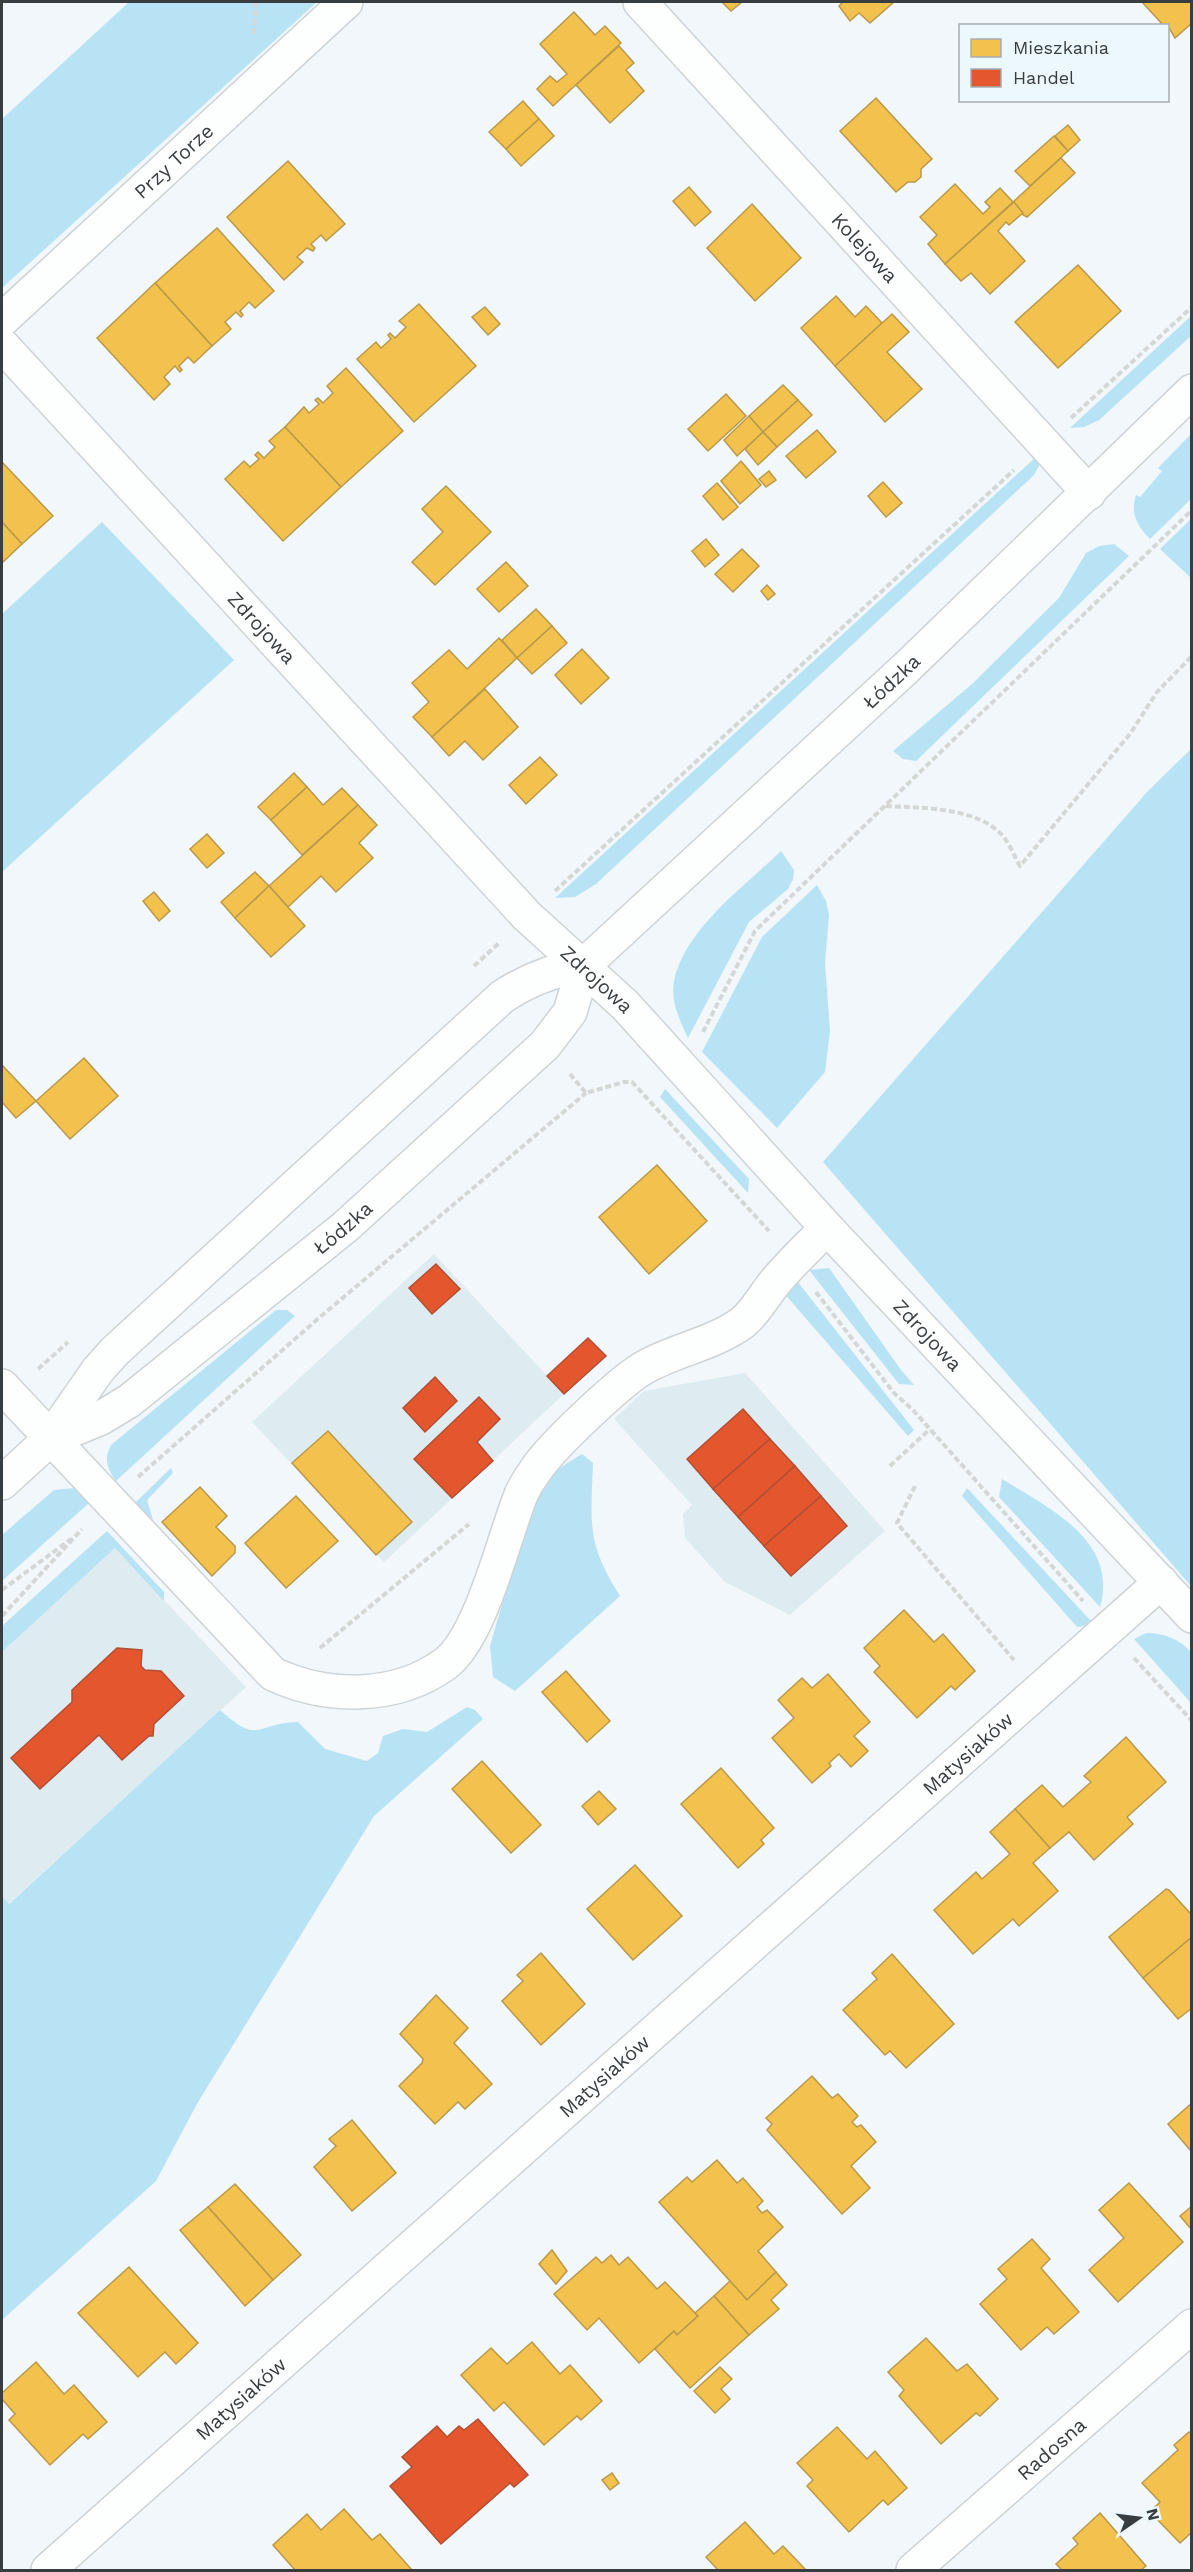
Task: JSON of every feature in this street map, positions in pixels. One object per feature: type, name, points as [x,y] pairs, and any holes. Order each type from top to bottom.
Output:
[{"type":"street","name":"Przy Torze","points":[[2,320],[346,2]]},
{"type":"street","name":"Kolejowa","points":[[640,2],[1089,493]]},
{"type":"street","name":"Zdrojowa","points":[[2,345],[527,916],[584,965],[625,1005],[827,1228],[1191,1616]]},
{"type":"street","name":"Łódzka","points":[[2,1483],[50,1438],[98,1370],[115,1351],[502,997],[531,980],[563,969],[584,965],[906,668],[1089,493],[1191,391]]},
{"type":"street","name":"Łódzka","points":[[50,1438],[101,1418],[152,1384],[345,1227],[545,1045],[570,1012],[578,992],[584,965]]},
{"type":"street","points":[[6,1390],[273,1674],[298,1686],[322,1692],[347,1693],[408,1683],[448,1662],[468,1635],[484,1600],[521,1493],[542,1462],[635,1373],[714,1339],[743,1322],[794,1262],[827,1228]]},
{"type":"street","name":"Matysiaków","points":[[48,2571],[1161,1582]]},
{"type":"street","name":"Radosna","points":[[913,2571],[1191,2326]]},
{"type":"path","points":[[502,997],[474,967],[1191,307]]},
{"type":"path","points":[[2,1616],[110,1502],[320,1317],[586,1093],[624,1082],[651,1081],[675,1062],[700,1036],[755,931],[1191,510]]},
{"type":"path","points":[[885,806],[939,809],[986,822],[1002,835],[1020,866],[1130,734],[1157,692],[1188,663],[1191,656]]},
{"type":"path","points":[[545,1045],[586,1093]]},
{"type":"path","points":[[632,1082],[773,1235],[894,1393],[930,1429],[1191,1721]]},
{"type":"path","points":[[6,1390],[70,1340]]},
{"type":"path","points":[[890,1466],[930,1429]]},
{"type":"path","points":[[915,1486],[897,1523],[1016,1664]]},
{"type":"path","points":[[273,1674],[315,1652],[471,1522]]},
{"type":"path","points":[[2,1590],[78,1534]]},
{"type":"shaded area","points":[[129,2],[317,2],[2,288],[2,119]]},
{"type":"shaded area","points":[[1191,316],[1191,336],[1099,420],[1084,427],[1070,428]]},
{"type":"shaded area","points":[[1191,434],[1191,499],[1150,539],[1141,529],[1134,514],[1136,495],[1140,497],[1162,471],[1158,468]]},
{"type":"shaded area","points":[[1036,457],[1039,466],[1034,475],[596,884],[575,897],[555,898]]},
{"type":"shaded area","points":[[1191,519],[1191,578],[1160,549]]},
{"type":"shaded area","points":[[102,522],[234,660],[2,872],[2,614]]},
{"type":"shaded area","points":[[1114,544],[1129,556],[916,761],[903,759],[893,751],[972,684],[1059,598],[1086,553],[1099,546]]},
{"type":"shaded area","points":[[1191,749],[1191,1586],[823,1162],[1148,791]]},
{"type":"shaded area","points":[[781,851],[794,870],[793,879],[788,889],[749,922],[688,1038],[673,996],[674,981],[680,962],[690,944],[718,910]]},
{"type":"shaded area","points":[[817,885],[826,901],[829,915],[825,963],[830,1031],[825,1072],[777,1128],[702,1052],[762,937]]},
{"type":"shaded area","points":[[665,1089],[749,1179],[748,1193],[660,1097]]},
{"type":"shaded area","points":[[434,1254],[564,1394],[384,1562],[252,1422]]},
{"type":"shaded area","points":[[829,1268],[914,1385],[899,1384],[809,1270]]},
{"type":"shaded area","points":[[797,1281],[914,1430],[908,1436],[783,1292]]},
{"type":"shaded area","points":[[276,1310],[287,1310],[295,1316],[116,1481],[107,1463],[112,1444]]},
{"type":"shaded area","points":[[745,1373],[885,1531],[790,1615],[725,1582],[685,1538],[683,1514],[692,1505],[614,1419],[644,1391]]},
{"type":"shaded area","points":[[582,1454],[593,1463],[592,1518],[596,1546],[601,1561],[620,1596],[515,1691],[493,1677],[490,1646],[526,1521],[553,1472]]},
{"type":"shaded area","points":[[171,1468],[173,1473],[147,1500],[153,1520],[135,1503]]},
{"type":"shaded area","points":[[1002,1479],[1059,1515],[1090,1545],[1099,1563],[1103,1584],[1100,1607],[999,1497]]},
{"type":"shaded area","points":[[75,1488],[89,1503],[2,1581],[2,1535],[54,1490]]},
{"type":"shaded area","points":[[967,1488],[1091,1621],[1084,1626],[1077,1627],[962,1496]]},
{"type":"shaded area","points":[[107,1531],[164,1592],[164,1601],[115,1548],[2,1652],[2,1626]]},
{"type":"shaded area","points":[[115,1548],[246,1687],[8,1904],[2,1896],[2,1652]]},
{"type":"shaded area","points":[[1146,1633],[1171,1638],[1191,1652],[1191,1703],[1134,1639]]},
{"type":"shaded area","points":[[467,1707],[475,1710],[483,1719],[374,1816],[198,2102],[156,2181],[2,2320],[2,1896],[9,1904],[220,1710],[233,1721],[251,1730],[298,1722],[325,1749],[367,1761],[378,1753],[383,1736],[403,1729],[427,1732]]},
{"type":"building: Mieszkania","points":[[722,2],[742,2],[731,11]]},
{"type":"building: Mieszkania","points":[[843,2],[894,2],[870,23],[859,13],[850,21],[839,6]]},
{"type":"building: Mieszkania","points":[[1142,2],[1192,2],[1192,23],[1175,38],[1169,24],[1162,24]]},
{"type":"building: Mieszkania","points":[[574,12],[595,35],[605,26],[621,43],[553,106],[537,89],[550,76],[557,82],[567,74],[540,44]]},
{"type":"building: Mieszkania","points":[[619,46],[634,63],[626,70],[644,91],[610,123],[576,85]]},
{"type":"building: Mieszkania","points":[[876,98],[932,159],[921,169],[921,177],[915,182],[908,182],[896,192],[840,131]]},
{"type":"building: Mieszkania","points":[[523,101],[539,119],[506,149],[489,132]]},
{"type":"building: Mieszkania","points":[[539,119],[554,136],[521,166],[506,149]]},
{"type":"building: Mieszkania","points":[[1068,125],[1080,140],[1068,151],[1055,136]]},
{"type":"building: Mieszkania","points":[[1054,136],[1068,151],[1030,186],[1015,171]]},
{"type":"building: Mieszkania","points":[[1061,158],[1075,173],[1027,217],[1023,215],[1013,202]]},
{"type":"building: Mieszkania","points":[[288,161],[345,224],[326,241],[321,235],[311,244],[315,248],[313,251],[307,248],[297,257],[303,262],[284,280],[227,217]]},
{"type":"building: Mieszkania","points":[[955,184],[983,214],[990,207],[985,202],[1000,188],[1013,202],[945,264],[928,244],[937,235],[920,217]]},
{"type":"building: Mieszkania","points":[[689,187],[711,212],[695,226],[673,201]]},
{"type":"building: Mieszkania","points":[[1014,202],[1023,213],[1009,225],[1006,222],[998,231],[1025,261],[990,294],[971,273],[961,281],[945,264]]},
{"type":"building: Mieszkania","points":[[752,204],[801,258],[755,301],[707,248]]},
{"type":"building: Mieszkania","points":[[217,228],[274,291],[255,308],[249,302],[240,311],[243,315],[241,317],[236,312],[225,322],[231,329],[212,346],[155,283]]},
{"type":"building: Mieszkania","points":[[1078,265],[1121,311],[1058,368],[1015,322]]},
{"type":"building: Mieszkania","points":[[155,283],[212,346],[194,363],[188,357],[179,366],[182,370],[180,372],[175,366],[164,377],[170,384],[154,400],[97,338]]},
{"type":"building: Mieszkania","points":[[836,296],[855,317],[866,306],[882,323],[835,366],[801,328]]},
{"type":"building: Mieszkania","points":[[419,304],[476,366],[414,422],[357,359],[376,342],[381,348],[391,339],[388,335],[390,333],[395,338],[406,327],[399,321]]},
{"type":"building: Mieszkania","points":[[485,307],[500,324],[488,335],[472,317]]},
{"type":"building: Mieszkania","points":[[892,314],[909,332],[887,352],[922,389],[885,422],[835,366]]},
{"type":"building: Mieszkania","points":[[346,368],[403,431],[341,487],[285,427],[304,407],[309,413],[319,404],[315,400],[318,398],[323,403],[333,393],[327,386]]},
{"type":"building: Mieszkania","points":[[783,385],[798,400],[763,432],[749,416]]},
{"type":"building: Mieszkania","points":[[726,394],[746,416],[708,451],[688,429]]},
{"type":"building: Mieszkania","points":[[798,400],[812,415],[777,447],[763,432]]},
{"type":"building: Mieszkania","points":[[749,416],[763,432],[737,456],[724,440]]},
{"type":"building: Mieszkania","points":[[285,427],[341,487],[283,541],[225,479],[244,461],[250,467],[259,459],[255,455],[258,452],[264,458],[275,447],[269,441]]},
{"type":"building: Mieszkania","points":[[817,430],[836,452],[806,478],[786,456]]},
{"type":"building: Mieszkania","points":[[763,432],[777,447],[758,465],[745,449]]},
{"type":"building: Mieszkania","points":[[741,461],[761,485],[740,504],[721,481]]},
{"type":"building: Mieszkania","points":[[2,462],[53,516],[22,544],[2,522]]},
{"type":"building: Mieszkania","points":[[769,471],[776,480],[766,487],[759,479]]},
{"type":"building: Mieszkania","points":[[883,482],[902,503],[886,517],[868,496]]},
{"type":"building: Mieszkania","points":[[717,483],[738,507],[723,520],[703,496]]},
{"type":"building: Mieszkania","points":[[446,486],[491,532],[435,585],[412,562],[443,532],[422,509]]},
{"type":"building: Mieszkania","points":[[2,522],[22,544],[2,563]]},
{"type":"building: Mieszkania","points":[[706,539],[719,555],[705,567],[692,551]]},
{"type":"building: Mieszkania","points":[[742,549],[759,566],[733,592],[715,574]]},
{"type":"building: Mieszkania","points":[[506,562],[528,586],[499,612],[477,589]]},
{"type":"building: Mieszkania","points":[[767,585],[775,594],[768,600],[761,591]]},
{"type":"building: Mieszkania","points":[[536,609],[552,626],[517,658],[502,640]]},
{"type":"building: Mieszkania","points":[[552,626],[567,643],[532,674],[517,658]]},
{"type":"building: Mieszkania","points":[[499,638],[517,658],[432,737],[413,717],[429,702],[412,683],[449,650],[467,669]]},
{"type":"building: Mieszkania","points":[[582,649],[609,678],[581,704],[555,675]]},
{"type":"building: Mieszkania","points":[[485,689],[518,727],[483,760],[465,741],[449,756],[432,737]]},
{"type":"building: Mieszkania","points":[[540,757],[557,775],[526,804],[509,785]]},
{"type":"building: Mieszkania","points":[[294,773],[307,787],[271,820],[258,807]]},
{"type":"building: Mieszkania","points":[[307,787],[323,805],[342,788],[358,805],[302,855],[271,820]]},
{"type":"building: Mieszkania","points":[[358,805],[377,825],[359,843],[373,858],[336,892],[321,876],[288,907],[269,886]]},
{"type":"building: Mieszkania","points":[[207,834],[224,853],[207,868],[190,849]]},
{"type":"building: Mieszkania","points":[[255,872],[269,886],[235,918],[221,902]]},
{"type":"building: Mieszkania","points":[[269,886],[305,926],[271,957],[235,918]]},
{"type":"building: Mieszkania","points":[[154,892],[170,911],[159,921],[143,901]]},
{"type":"building: Mieszkania","points":[[84,1058],[118,1096],[70,1139],[36,1101]]},
{"type":"building: Mieszkania","points":[[2,1065],[36,1101],[16,1118],[2,1102]]},
{"type":"building: Mieszkania","points":[[657,1165],[707,1221],[649,1274],[599,1217]]},
{"type":"building: Mieszkania","points":[[328,1431],[412,1522],[376,1555],[292,1463]]},
{"type":"building: Mieszkania","points":[[200,1487],[227,1516],[216,1527],[235,1546],[235,1553],[212,1576],[162,1522]]},
{"type":"building: Mieszkania","points":[[296,1496],[338,1541],[286,1588],[245,1543]]},
{"type":"building: Mieszkania","points":[[904,1610],[934,1642],[943,1634],[975,1671],[955,1690],[951,1686],[917,1718],[874,1672],[880,1666],[864,1648]]},
{"type":"building: Mieszkania","points":[[566,1671],[610,1721],[587,1742],[542,1692]]},
{"type":"building: Mieszkania","points":[[828,1674],[870,1722],[854,1736],[868,1751],[851,1767],[839,1754],[829,1763],[831,1766],[812,1783],[772,1738],[794,1718],[778,1700],[802,1678],[812,1688]]},
{"type":"building: Mieszkania","points":[[1126,1737],[1166,1782],[1127,1817],[1133,1824],[1094,1860],[1069,1832],[1050,1848],[1015,1809],[1042,1785],[1063,1807],[1091,1782],[1084,1776]]},
{"type":"building: Mieszkania","points":[[482,1761],[541,1825],[511,1853],[452,1789]]},
{"type":"building: Mieszkania","points":[[721,1768],[774,1828],[761,1840],[764,1844],[738,1868],[681,1804]]},
{"type":"building: Mieszkania","points":[[599,1791],[616,1809],[598,1825],[582,1806]]},
{"type":"building: Mieszkania","points":[[1015,1809],[1050,1848],[1033,1863],[1058,1891],[1019,1926],[1013,1919],[973,1954],[934,1910],[976,1872],[982,1879],[1010,1854],[990,1832]]},
{"type":"building: Mieszkania","points":[[635,1865],[682,1916],[633,1960],[587,1909]]},
{"type":"building: Mieszkania","points":[[1166,1889],[1190,1913],[1192,1912],[1192,1937],[1143,1978],[1109,1937]]},
{"type":"building: Mieszkania","points":[[1192,1937],[1192,2008],[1178,2019],[1143,1978]]},
{"type":"building: Mieszkania","points":[[541,1953],[585,2004],[541,2045],[502,2001],[523,1981],[517,1975]]},
{"type":"building: Mieszkania","points":[[892,1954],[954,2024],[906,2068],[890,2051],[885,2055],[843,2010],[877,1979],[872,1973]]},
{"type":"building: Mieszkania","points":[[436,1995],[468,2028],[454,2043],[492,2084],[465,2109],[458,2102],[435,2124],[399,2086],[422,2063],[423,2059],[400,2034]]},
{"type":"building: Mieszkania","points":[[812,2076],[832,2098],[838,2094],[858,2116],[852,2122],[857,2127],[861,2125],[876,2142],[851,2166],[870,2188],[842,2214],[767,2130],[772,2124],[766,2118]]},
{"type":"building: Mieszkania","points":[[1192,2103],[1192,2162],[1191,2151],[1168,2124]]},
{"type":"building: Mieszkania","points":[[352,2120],[396,2173],[352,2211],[314,2167],[336,2146],[329,2139]]},
{"type":"building: Mieszkania","points":[[717,2160],[737,2183],[743,2178],[763,2201],[757,2207],[762,2213],[767,2210],[783,2227],[758,2251],[776,2272],[747,2300],[659,2202],[687,2177],[692,2182]]},
{"type":"building: Mieszkania","points":[[1129,2183],[1183,2242],[1118,2302],[1089,2270],[1124,2238],[1099,2210]]},
{"type":"building: Mieszkania","points":[[235,2184],[301,2255],[273,2280],[208,2207]]},
{"type":"building: Mieszkania","points":[[1192,2206],[1192,2230],[1180,2216]]},
{"type":"building: Mieszkania","points":[[208,2207],[273,2280],[245,2306],[180,2230]]},
{"type":"building: Mieszkania","points":[[1032,2239],[1050,2259],[1041,2268],[1079,2312],[1054,2334],[1047,2327],[1021,2350],[980,2304],[1007,2279],[998,2269]]},
{"type":"building: Mieszkania","points":[[552,2250],[567,2271],[556,2284],[539,2264]]},
{"type":"building: Mieszkania","points":[[611,2255],[619,2265],[628,2257],[657,2289],[665,2282],[698,2316],[677,2335],[674,2331],[639,2363],[599,2318],[587,2330],[554,2294],[596,2257],[602,2263]]},
{"type":"building: Mieszkania","points":[[129,2267],[198,2343],[176,2364],[165,2352],[138,2377],[78,2313]]},
{"type":"building: Mieszkania","points":[[776,2272],[787,2285],[771,2300],[779,2309],[749,2335],[714,2296],[730,2281],[747,2300]]},
{"type":"building: Mieszkania","points":[[714,2296],[749,2335],[690,2388],[655,2349],[674,2331],[677,2335],[698,2316],[695,2313]]},
{"type":"building: Mieszkania","points":[[926,2338],[957,2371],[967,2364],[998,2399],[980,2416],[976,2413],[941,2444],[899,2396],[904,2390],[888,2372]]},
{"type":"building: Mieszkania","points":[[532,2342],[560,2374],[570,2365],[602,2401],[581,2420],[577,2416],[544,2445],[504,2402],[494,2411],[461,2375],[491,2348],[507,2364]]},
{"type":"building: Mieszkania","points":[[36,2362],[64,2394],[74,2385],[107,2422],[88,2439],[83,2434],[50,2465],[9,2420],[15,2414],[2,2399],[2,2393]]},
{"type":"building: Mieszkania","points":[[720,2367],[732,2379],[721,2389],[730,2399],[715,2413],[694,2391]]},
{"type":"building: Mieszkania","points":[[837,2427],[867,2459],[875,2451],[907,2488],[888,2505],[883,2500],[849,2532],[807,2486],[813,2480],[797,2463]]},
{"type":"building: Mieszkania","points":[[1189,2432],[1192,2434],[1192,2532],[1180,2543],[1150,2512],[1160,2502],[1142,2483],[1178,2450],[1174,2445]]},
{"type":"building: Mieszkania","points":[[612,2473],[619,2483],[610,2490],[602,2480]]},
{"type":"building: Mieszkania","points":[[344,2509],[372,2540],[380,2534],[412,2570],[295,2570],[273,2545],[307,2514],[321,2530]]},
{"type":"building: Mieszkania","points":[[1100,2513],[1146,2566],[1141,2570],[1062,2570],[1056,2564],[1078,2544],[1073,2538]]},
{"type":"building: Mieszkania","points":[[745,2522],[774,2554],[783,2546],[806,2570],[718,2570],[706,2557]]},
{"type":"building: Handel","points":[[436,1264],[460,1289],[432,1314],[409,1288]]},
{"type":"building: Handel","points":[[588,1338],[606,1356],[564,1394],[547,1376]]},
{"type":"building: Handel","points":[[435,1377],[457,1401],[425,1432],[403,1408]]},
{"type":"building: Handel","points":[[479,1397],[500,1419],[477,1442],[493,1461],[452,1498],[414,1459]]},
{"type":"building: Handel","points":[[743,1409],[770,1439],[713,1489],[687,1459]]},
{"type":"building: Handel","points":[[770,1439],[795,1466],[738,1517],[713,1489]]},
{"type":"building: Handel","points":[[795,1466],[821,1496],[764,1546],[738,1517]]},
{"type":"building: Handel","points":[[821,1496],[847,1526],[791,1576],[764,1546]]},
{"type":"building: Handel","points":[[117,1648],[142,1650],[141,1666],[145,1670],[161,1671],[184,1696],[154,1724],[153,1736],[149,1736],[122,1760],[99,1735],[40,1789],[11,1758],[72,1702],[72,1690]]},
{"type":"building: Handel","points":[[478,2419],[528,2475],[514,2487],[510,2483],[441,2544],[390,2486],[412,2467],[402,2457],[437,2426],[447,2437],[459,2426],[464,2430]]}]
